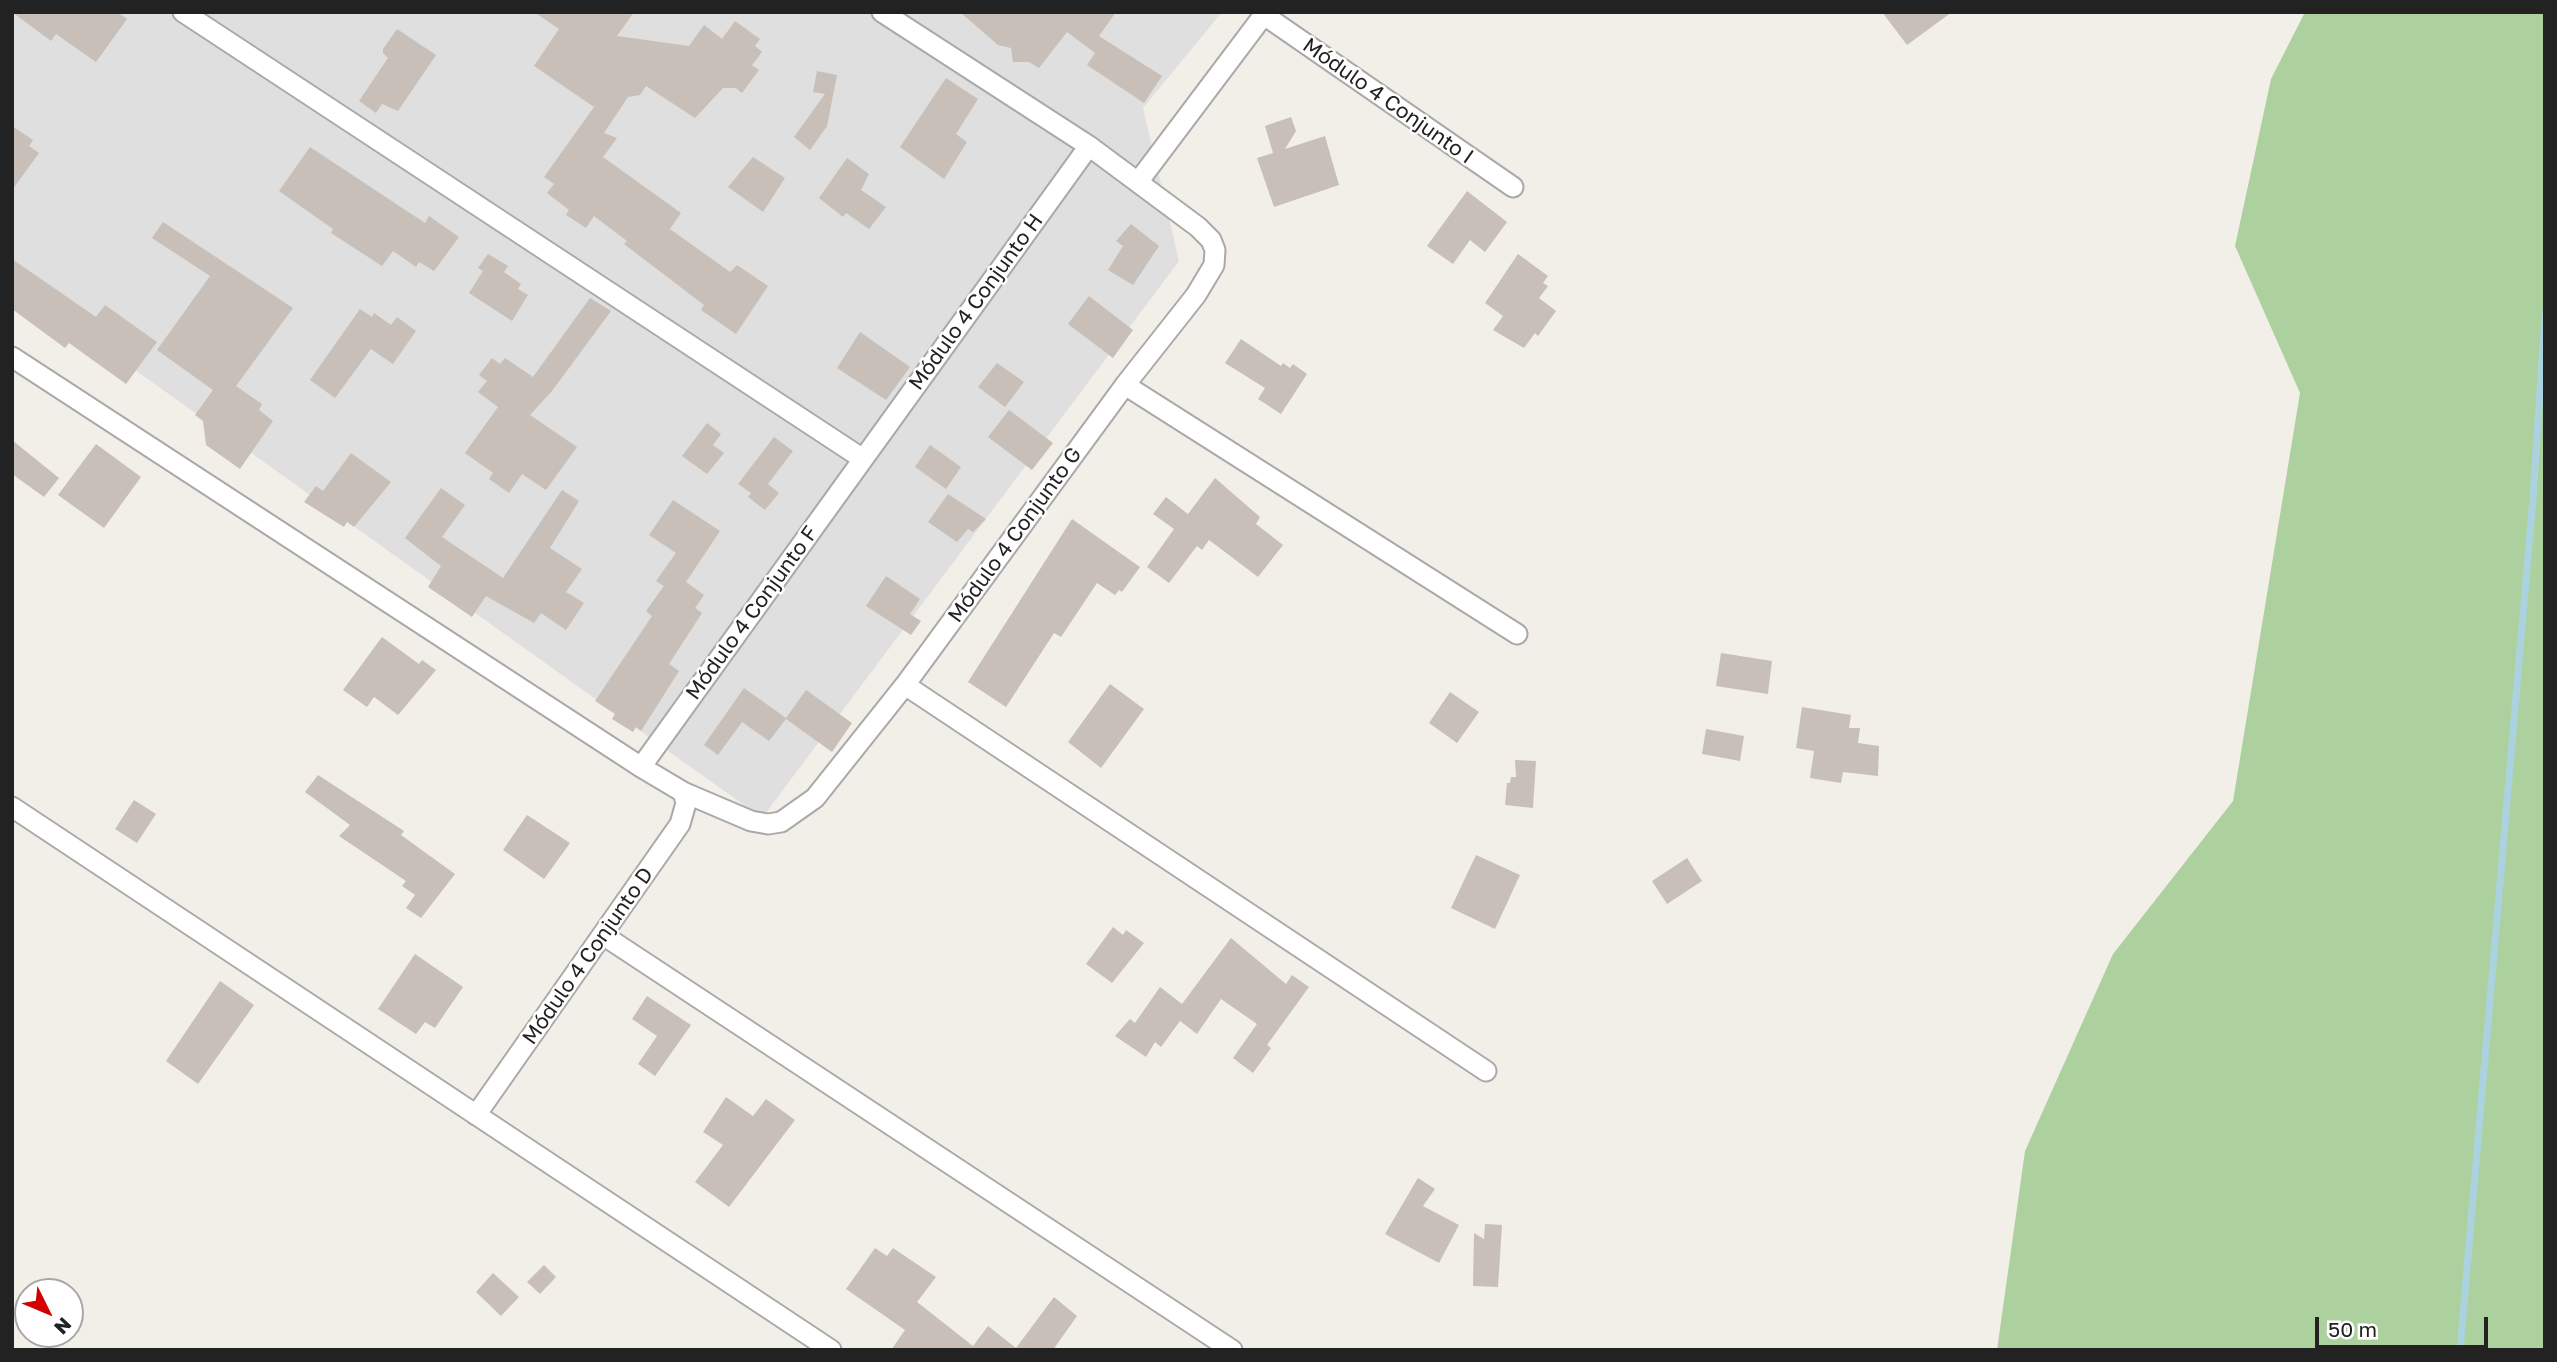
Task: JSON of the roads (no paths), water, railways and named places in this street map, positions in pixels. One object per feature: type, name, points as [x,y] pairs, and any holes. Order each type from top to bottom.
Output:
[{"type":"street","points":[[183,12],[863,459]]},
{"type":"street","points":[[882,12],[1089,146],[1198,227],[1211,240],[1215,250],[1209,277],[1125,385],[1517,634]]},
{"type":"street","points":[[1139,182],[1265,14]]},
{"type":"street","name":"Módulo 4 Conjunto I","points":[[1265,14],[1513,187]]},
{"type":"street","name":"Módulo 4 Conjunto H","points":[[863,459],[1089,146]]},
{"type":"street","name":"Módulo 4 Conjunto G","points":[[12,357],[641,767],[683,792],[751,821],[768,824],[781,822],[815,798],[905,685],[1125,385]]},
{"type":"street","name":"Módulo 4 Conjunto F","points":[[641,767],[863,459]]},
{"type":"street","points":[[905,685],[1486,1070]]},
{"type":"street","name":"Módulo 4 Conjunto D","points":[[476,1115],[680,824],[686,803],[683,792]]},
{"type":"street","points":[[12,807],[831,1350]]},
{"type":"street","points":[[603,935],[1232,1350]]},
{"type":"waterway","points":[[2460,1350],[2533,498],[2545,315]]}]
